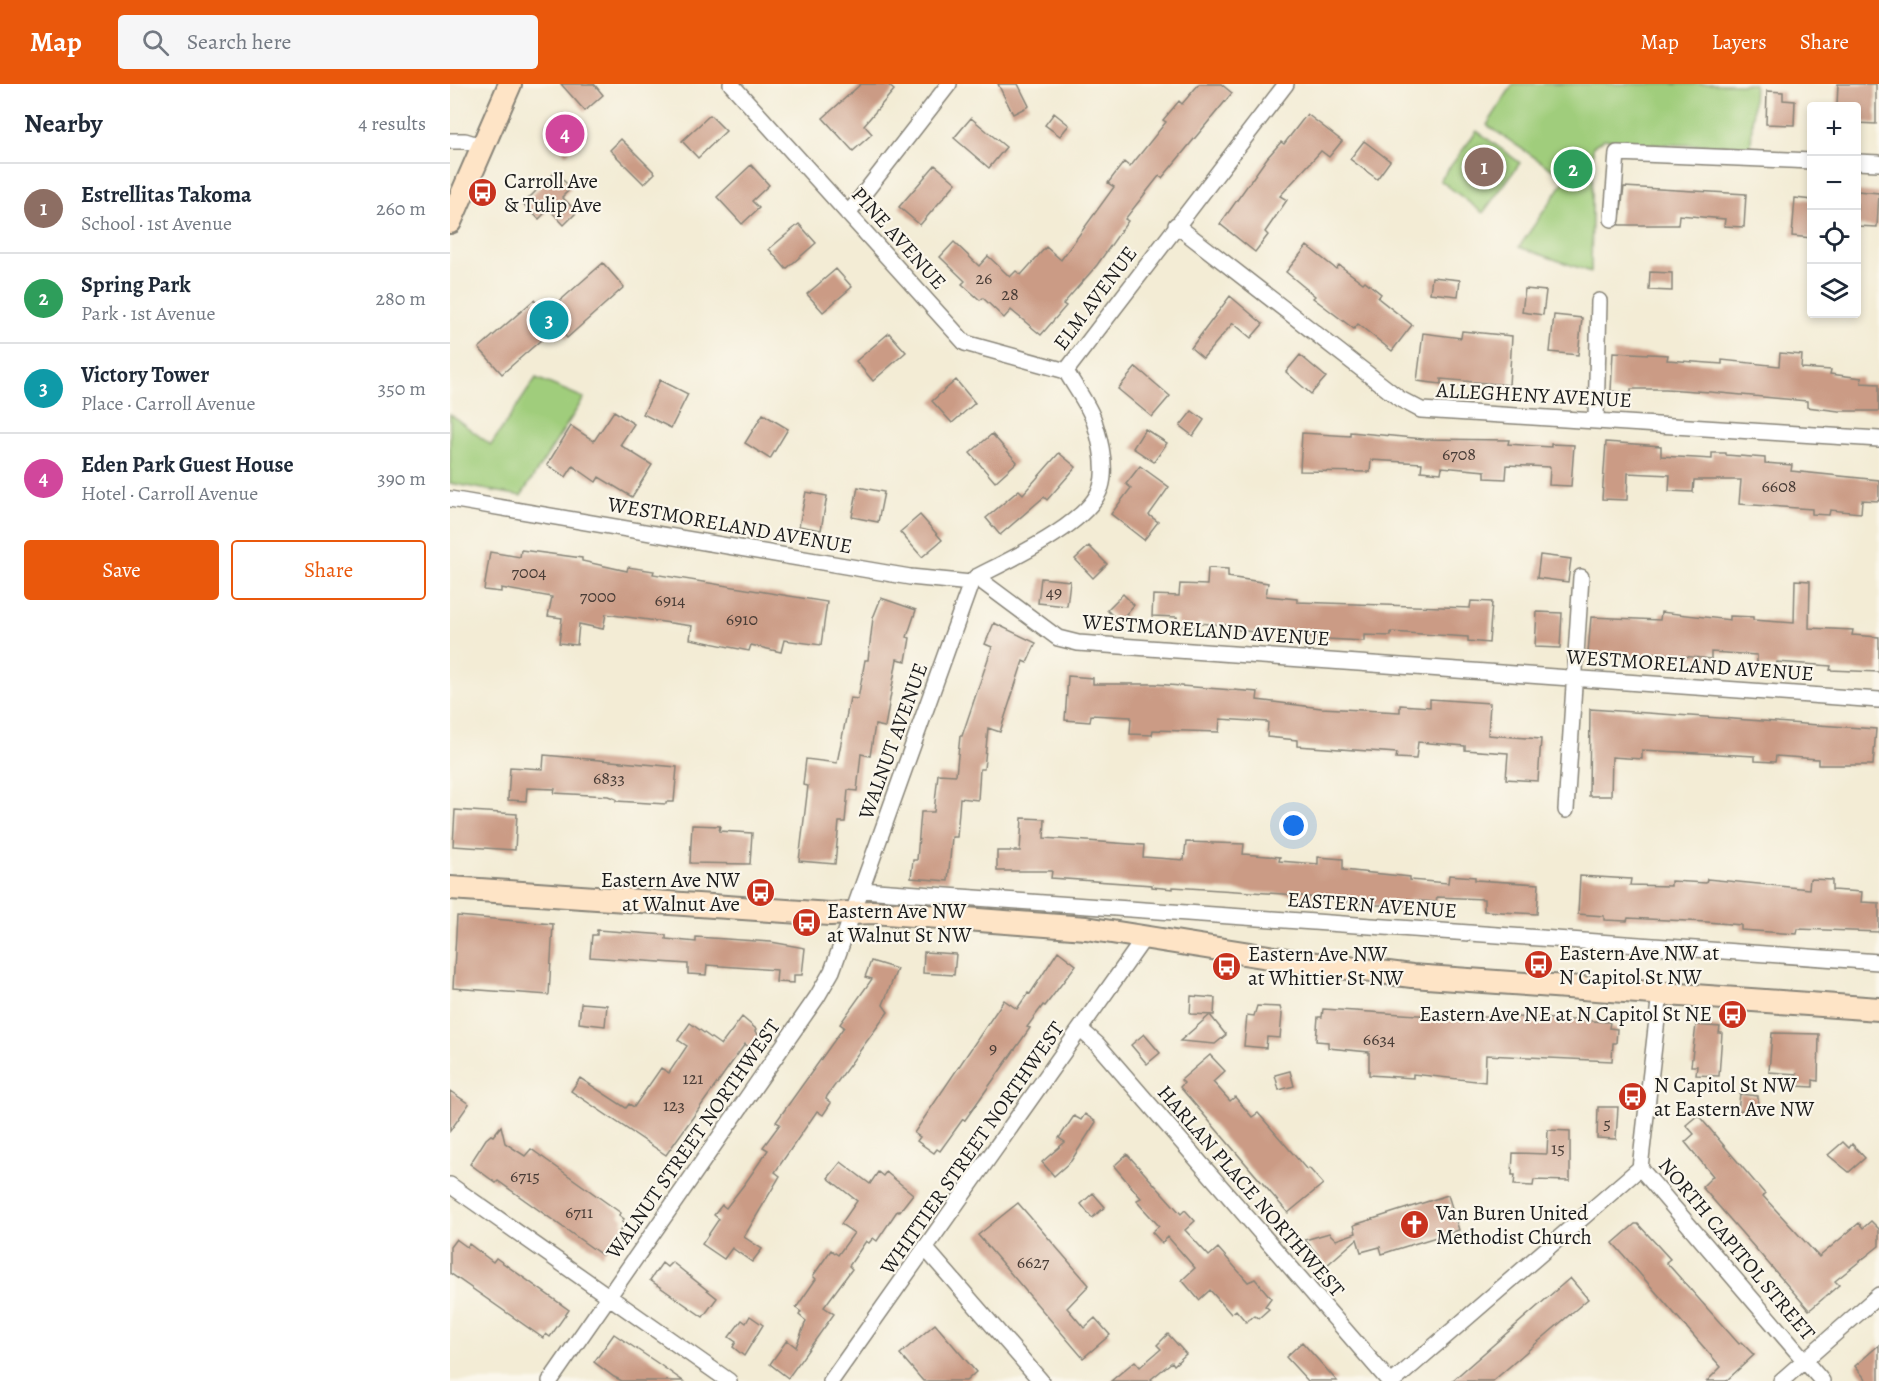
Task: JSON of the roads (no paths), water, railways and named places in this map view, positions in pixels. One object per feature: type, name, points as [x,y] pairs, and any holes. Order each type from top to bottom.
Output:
[{"type":"street","points":[[450,222],[510,84]]},
{"type":"street","name":"PINE AVENUE","points":[[731,84],[965,343],[1066,371]]},
{"type":"street","points":[[848,214],[949,84]]},
{"type":"street","name":"ELM AVENUE","points":[[973,580],[1052,537],[1083,511],[1101,488],[1104,462],[1095,422],[1066,371],[1286,84]]},
{"type":"street","points":[[450,141],[465,141],[484,147]]},
{"type":"street","points":[[1612,219],[1617,153],[1807,161]]},
{"type":"street","points":[[1861,162],[1879,163]]},
{"type":"street","name":"ALLEGHENY AVENUE","points":[[1176,225],[1400,399],[1421,410],[1596,419],[1879,440]]},
{"type":"street","points":[[1596,419],[1599,301]]},
{"type":"street","name":"WESTMORELAND AVENUE","points":[[450,499],[910,577],[973,580],[1058,638],[1078,643],[1879,700]]},
{"type":"street","points":[[1566,810],[1581,577]]},
{"type":"street","name":"WALNUT AVENUE","points":[[854,913],[973,580]]},
{"type":"street","points":[[450,888],[830,914],[854,913],[1086,928],[1380,973],[1879,1009]]},
{"type":"street","name":"EASTERN AVENUE","points":[[862,890],[1879,962]]},
{"type":"street","name":"WALNUT STREET NORTHWEST","points":[[550,1381],[817,997],[832,971],[854,913]]},
{"type":"street","name":"WHITTIER STREET NORTHWEST","points":[[831,1381],[1145,937]]},
{"type":"street","name":"NORTH CAPITOL STREET","points":[[1660,993],[1640,1168],[1822,1381]]},
{"type":"street","name":"HARLAN PLACE NORTHWEST","points":[[1081,1030],[1097,1044],[1389,1381]]},
{"type":"street","points":[[1394,1381],[1640,1168]]},
{"type":"street","points":[[450,1185],[729,1381]]},
{"type":"street","points":[[926,1249],[1041,1381]]},
{"type":"street","points":[[1781,1381],[1879,1295]]},
{"type":"place","name":"Eden Park Guest House","points":[[565,134]]},
{"type":"place","name":"Estrellitas Takoma","points":[[1484,167]]},
{"type":"place","name":"Spring Park","points":[[1573,169]]},
{"type":"place","name":"Carroll Ave & Tulip Ave","points":[[483,193]]},
{"type":"place","name":"Victory Tower","points":[[549,320]]},
{"type":"place","name":"Eastern Ave NW at Walnut Ave","points":[[761,892]]},
{"type":"place","name":"Eastern Ave NW at Walnut St NW","points":[[806,923]]},
{"type":"place","name":"Eastern Ave NW at N Capitol St NW","points":[[1538,965]]},
{"type":"place","name":"Eastern Ave NW at Whittier St NW","points":[[1227,966]]},
{"type":"place","name":"Eastern Ave NE at N Capitol St NE","points":[[1733,1014]]},
{"type":"place","name":"N Capitol St NW at Eastern Ave NW","points":[[1633,1097]]},
{"type":"place","name":"Van Buren United Methodist Church","points":[[1415,1225]]}]
